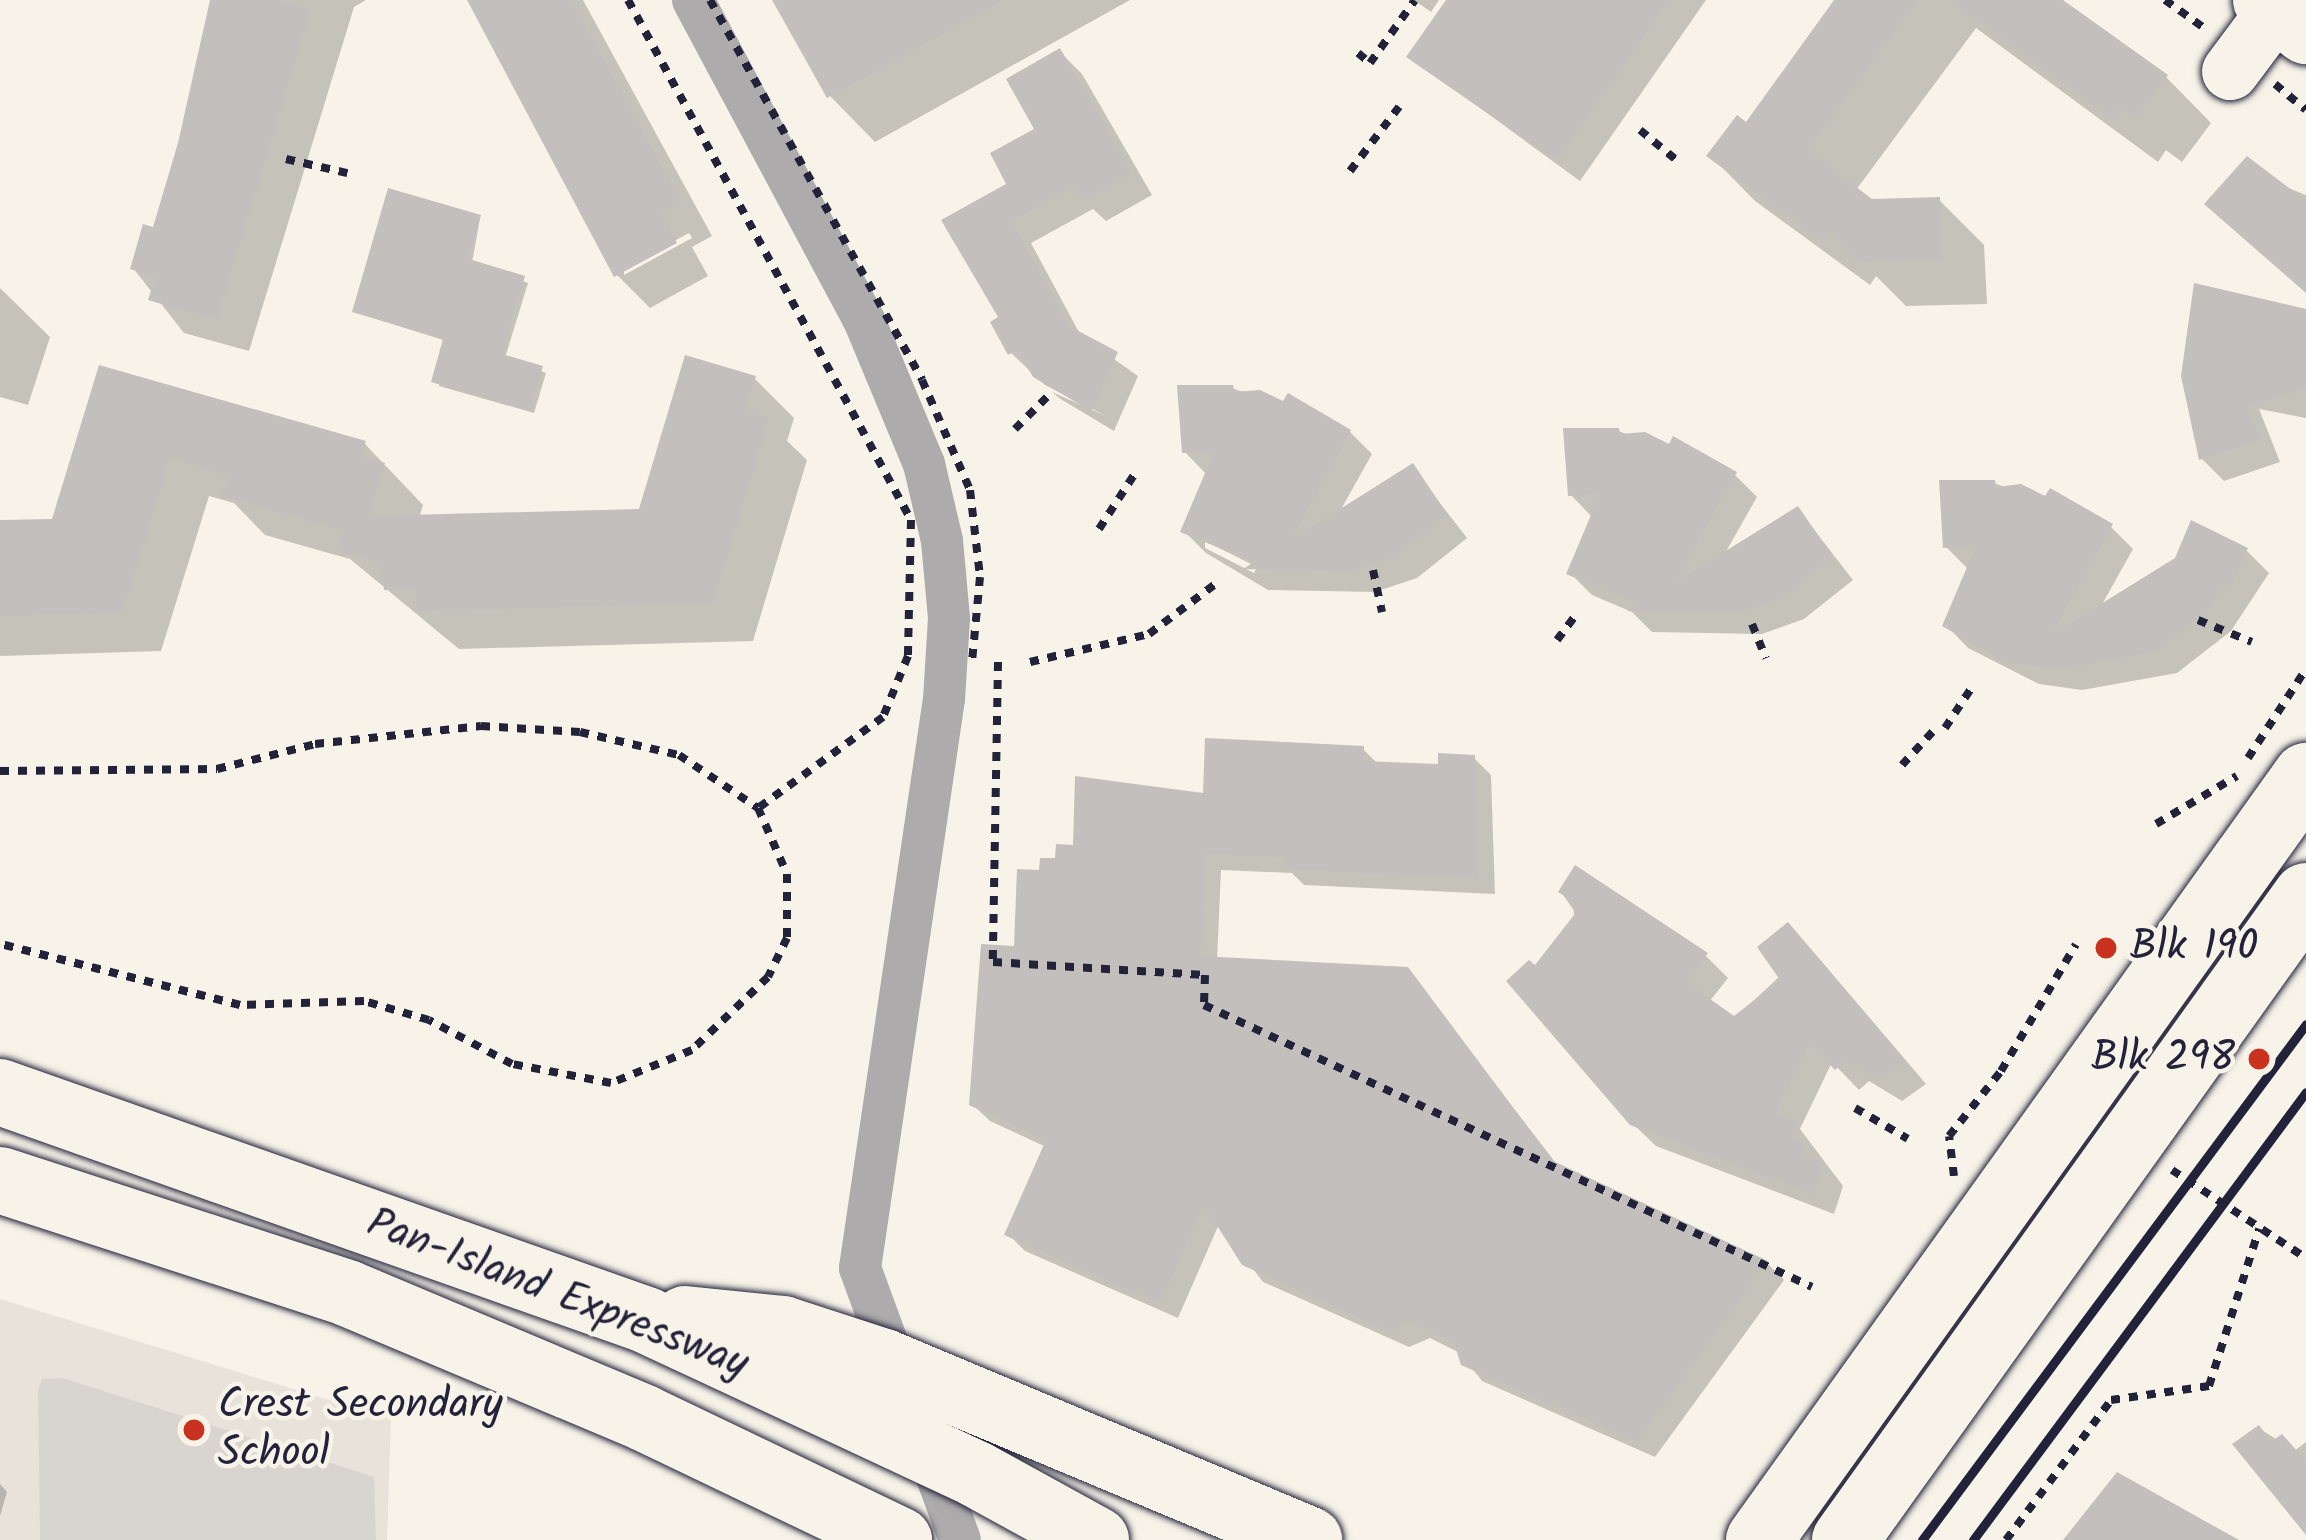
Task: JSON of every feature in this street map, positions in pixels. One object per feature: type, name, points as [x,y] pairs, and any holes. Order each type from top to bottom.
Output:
[{"type":"main road","points":[[1760,1540],[1981,1180],[2306,776]]},
{"type":"main road","points":[[1844,1540],[2306,896]]},
{"type":"main road","name":"Pan-Island Expressway","points":[[0,1092],[646,1320],[976,1474],[1096,1540]]},
{"type":"main road","name":"Pan-Island Expressway","points":[[0,1180],[347,1293],[644,1418],[899,1540]]},
{"type":"main road","points":[[646,1320],[727,1319],[884,1362],[1310,1540]]},
{"type":"lane","points":[[2230,71],[2283,13]]},
{"type":"path","points":[[628,0],[911,520],[908,656],[883,717],[758,808]]},
{"type":"path","points":[[710,0],[922,380],[970,490],[980,578],[972,661]]},
{"type":"path","points":[[1358,53],[1370,63],[1414,0]]},
{"type":"path","points":[[1350,171],[1399,107]]},
{"type":"path","points":[[1640,130],[1679,163]]},
{"type":"path","points":[[286,159],[346,172]]},
{"type":"path","points":[[1015,429],[1048,396]]},
{"type":"path","points":[[1099,529],[1134,475]]},
{"type":"path","points":[[1373,571],[1382,612]]},
{"type":"path","points":[[1030,662],[1150,634],[1218,582]]},
{"type":"path","points":[[1557,640],[1577,613]]},
{"type":"path","points":[[2198,620],[2252,642]]},
{"type":"path","points":[[1751,624],[1766,658]]},
{"type":"path","points":[[998,662],[993,962],[1205,975],[1204,1005],[1812,1287]]},
{"type":"path","points":[[2156,824],[2236,778],[2306,669]]},
{"type":"path","points":[[1902,766],[1974,684]]},
{"type":"path","points":[[0,771],[217,769],[315,745],[482,726],[580,732],[679,755],[758,808],[787,874],[787,938],[768,976],[692,1050],[611,1084],[512,1064],[429,1020],[364,1000],[240,1005],[0,944]]},
{"type":"path","points":[[1981,1180],[1949,1136],[2001,1071],[2076,944]]},
{"type":"path","points":[[1855,1108],[1907,1138]]},
{"type":"path","points":[[2156,1159],[2306,1258]]},
{"type":"path","points":[[2006,1540],[2111,1400],[2209,1386],[2259,1229]]},
{"type":"shaded area","name":"Crest Secondary School","points":[[0,1299],[391,1419],[387,1540],[0,1540]]},
{"type":"shaded area","points":[[63,1378],[374,1477],[376,1540],[40,1540],[38,1390],[42,1379]]},
{"type":"building","points":[[210,0],[278,0],[311,10],[216,320],[148,300],[155,277],[130,269],[143,224],[153,227],[178,143]]},
{"type":"building","points":[[467,0],[571,0],[681,202],[661,213],[677,243],[614,277]]},
{"type":"building","points":[[772,0],[1004,0],[827,98]]},
{"type":"building","points":[[1446,0],[1669,0],[1557,161],[1406,57]]},
{"type":"building","points":[[1834,0],[1918,0],[1807,150],[1872,199],[1940,197],[1943,260],[1857,262],[1830,232],[1823,241],[1706,156],[1737,115],[1746,122]]},
{"type":"building","points":[[1950,0],[2063,0],[2168,75],[2135,118],[2120,107],[2112,119]]},
{"type":"building","points":[[1060,48],[1132,172],[1081,201],[1073,186],[1011,221],[1069,326],[1118,352],[1091,411],[1033,377],[1017,350],[1008,355],[990,322],[998,317],[941,220],[1006,184],[990,153],[1034,129],[1006,79]]},
{"type":"building","points":[[2247,156],[2306,201],[2306,293],[2204,204]]},
{"type":"building","points":[[388,188],[481,215],[469,259],[525,276],[502,354],[543,366],[530,411],[431,382],[443,339],[352,312]]},
{"type":"building","points":[[2194,283],[2306,309],[2306,389],[2247,406],[2260,440],[2199,460],[2181,376]]},
{"type":"building","points":[[685,355],[756,376],[745,411],[769,418],[713,603],[417,611],[416,589],[384,590],[383,564],[336,550],[342,531],[222,496],[228,476],[170,458],[122,613],[0,616],[0,520],[52,519],[99,365],[366,441],[361,456],[385,463],[369,516],[639,509]]},
{"type":"building","points":[[1177,385],[1233,385],[1234,392],[1260,390],[1283,401],[1288,393],[1351,430],[1291,540],[1413,463],[1447,514],[1395,556],[1352,571],[1243,569],[1254,562],[1180,532],[1214,452],[1182,453]]},
{"type":"building","points":[[1563,428],[1619,428],[1620,434],[1645,432],[1669,444],[1673,436],[1737,472],[1674,583],[1798,506],[1833,557],[1781,598],[1738,613],[1627,611],[1640,604],[1566,574],[1600,494],[1568,496]]},
{"type":"building","points":[[1939,480],[1995,480],[1996,487],[2021,484],[2045,496],[2050,488],[2113,524],[2051,635],[2175,558],[2191,520],[2248,548],[2231,587],[2224,583],[2210,609],[2155,652],[2059,669],[2007,663],[1942,626],[1976,546],[1943,548]]},
{"type":"building","points":[[1205,738],[1364,746],[1364,761],[1438,764],[1438,753],[1475,755],[1479,878],[1284,869],[1285,857],[1205,854],[1200,956],[1408,967],[1553,1161],[1768,1261],[1637,1441],[1461,1365],[1454,1343],[1411,1322],[1390,1331],[1242,1265],[1204,1205],[1160,1303],[1004,1235],[1046,1140],[969,1105],[981,944],[1014,946],[1017,869],[1039,870],[1040,858],[1055,858],[1056,844],[1073,845],[1075,776],[1203,793]]},
{"type":"building","points":[[1575,865],[1708,953],[1686,982],[1734,1016],[1780,980],[1757,947],[1788,922],[1906,1061],[1879,1080],[1846,1061],[1835,1070],[1809,1043],[1775,1114],[1797,1122],[1790,1137],[1806,1143],[1802,1156],[1822,1162],[1813,1194],[1630,1125],[1506,981],[1529,960],[1535,965],[1574,915],[1573,901],[1558,892]]},
{"type":"building","points":[[2259,1425],[2271,1442],[2282,1434],[2306,1461],[2306,1535],[2232,1444]]},
{"type":"building","points":[[2117,1472],[2239,1540],[2063,1540]]},
{"type":"waterway","points":[[693,0],[864,320],[924,464],[942,541],[949,618],[944,699],[860,1268],[901,1380]]},
{"type":"waterway","points":[[925,1444],[960,1540]]},
{"type":"railway","points":[[1922,1540],[2306,1024]]},
{"type":"railway","points":[[1973,1540],[2306,1092]]},
{"type":"place","name":"Blk 190","points":[[2106,948]]},
{"type":"place","name":"Blk 298","points":[[2259,1059]]},
{"type":"place","name":"Crest Secondary School","points":[[194,1430]]}]
